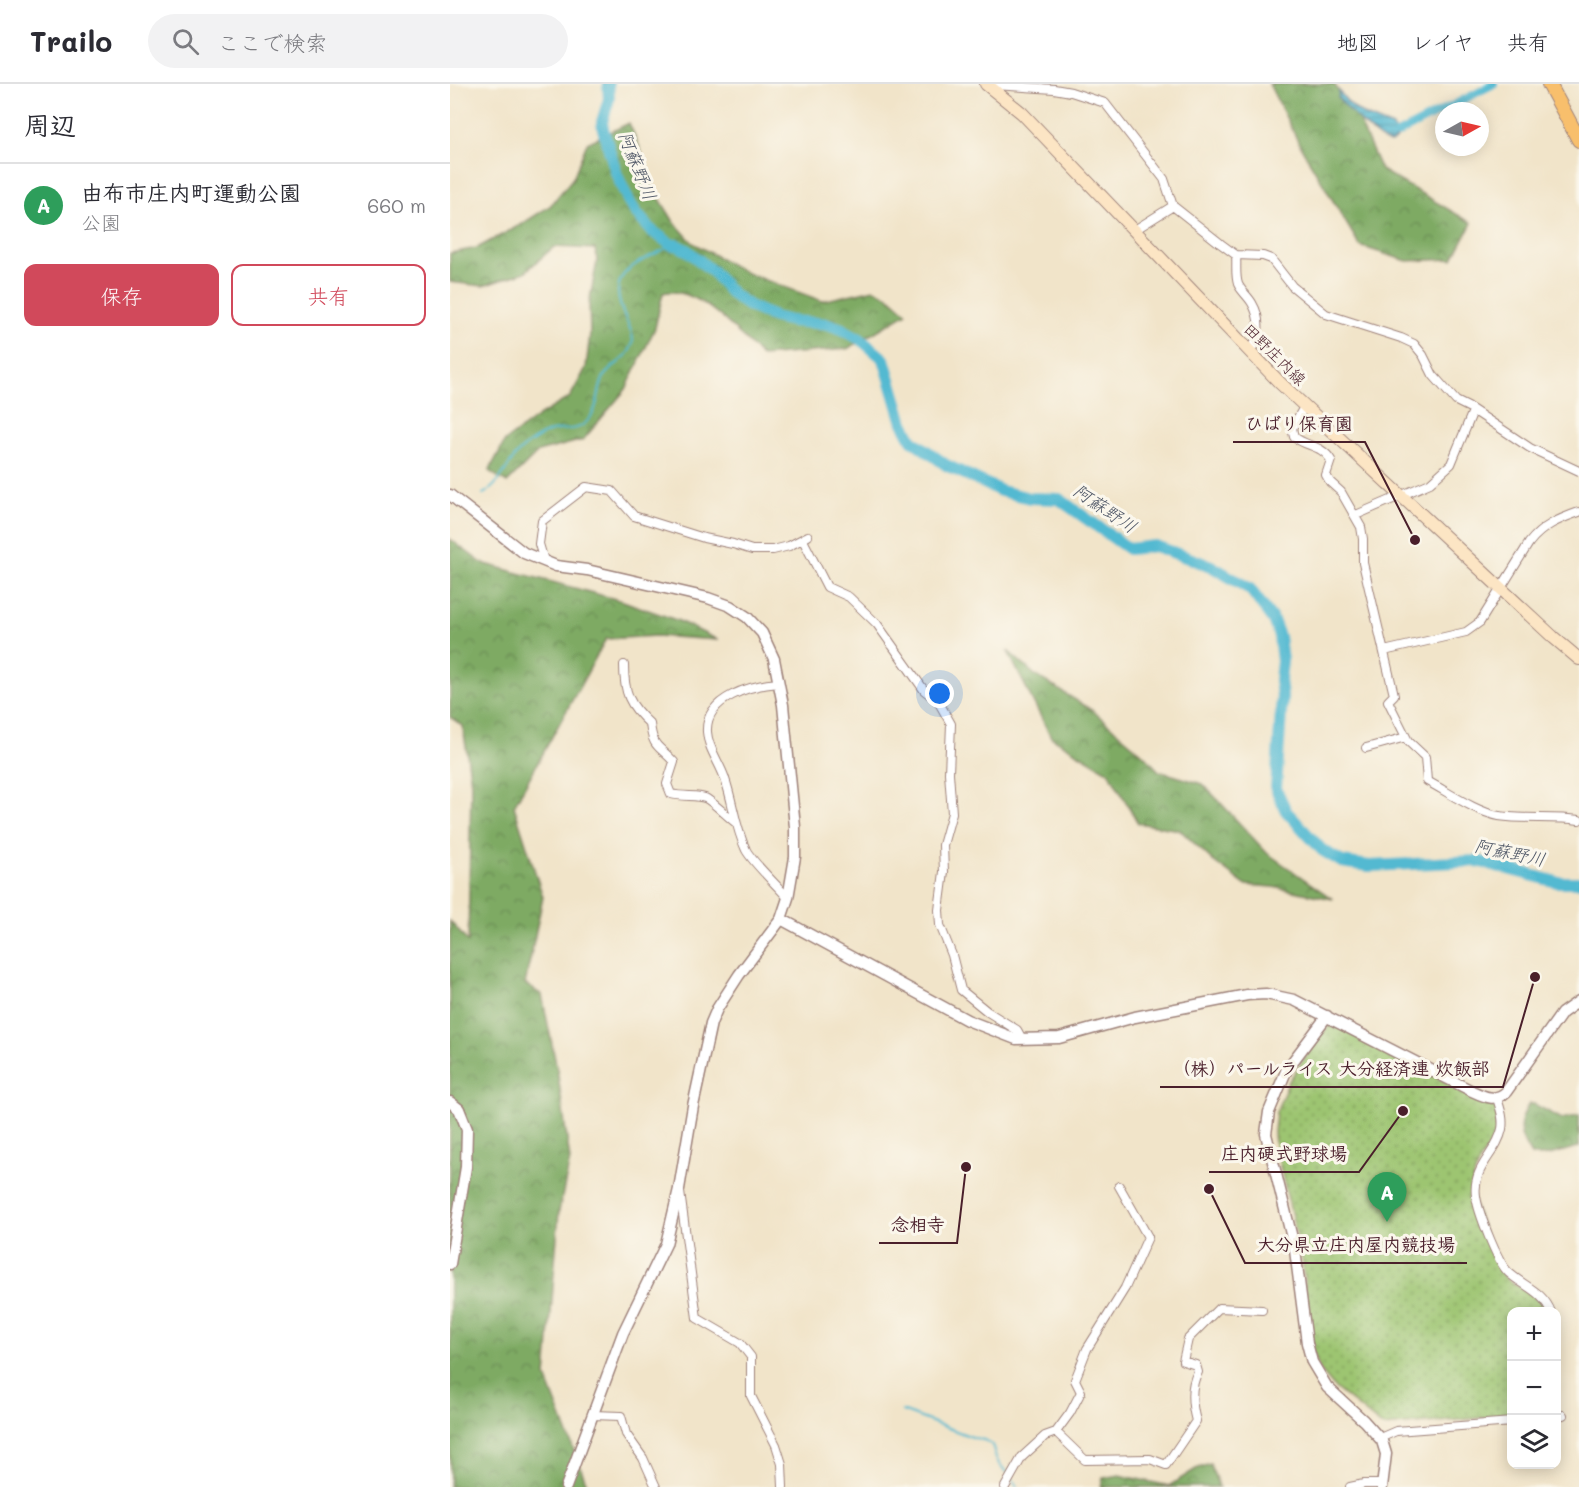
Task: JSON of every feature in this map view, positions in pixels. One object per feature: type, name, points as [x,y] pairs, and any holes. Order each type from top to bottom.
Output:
[{"type":"highway","points":[[1549,84],[1579,140]]},
{"type":"main road","name":"田野庄内線","points":[[989,86],[1022,113],[1304,407],[1553,638],[1579,659]]},
{"type":"street","points":[[989,86],[1008,84],[1054,89],[1105,103],[1164,178],[1173,206],[1236,255],[1263,256],[1271,259],[1292,286],[1326,314],[1414,344],[1444,390],[1456,401],[1530,448],[1579,471]]},
{"type":"street","points":[[1133,231],[1173,206]]},
{"type":"street","points":[[1236,255],[1239,287],[1252,303],[1256,313],[1257,342],[1249,352]]},
{"type":"street","points":[[1304,407],[1292,428],[1294,437],[1304,444],[1319,447],[1327,454],[1330,460],[1326,475],[1356,515],[1363,539],[1363,563],[1394,695],[1388,701],[1406,737],[1425,758],[1427,781],[1487,813],[1499,816],[1561,817],[1579,820]]},
{"type":"street","points":[[1356,515],[1430,483],[1451,464],[1473,411]]},
{"type":"street","points":[[544,561],[539,544],[542,521],[586,486],[612,491],[634,516],[752,550],[773,550],[806,538],[827,587],[849,597],[878,624],[924,690],[938,702],[951,724],[949,773],[952,813],[943,845],[944,872],[939,910],[940,925],[952,954],[961,990],[988,1012],[1017,1030],[1022,1039]]},
{"type":"street","points":[[450,495],[524,553],[556,566],[587,570],[708,598],[730,606],[747,617],[762,633],[774,659],[779,683],[795,827],[795,857],[788,898],[781,919],[739,975],[717,1009],[711,1023],[666,1245],[623,1333],[566,1487]]},
{"type":"street","points":[[1384,651],[1467,632],[1480,622],[1538,531],[1579,512]]},
{"type":"street","points":[[624,665],[627,697],[636,712],[650,724],[651,736],[656,747],[674,762],[667,784],[671,794],[710,800],[736,823]]},
{"type":"street","points":[[779,683],[749,688],[731,695],[710,715],[707,732],[711,749],[725,778],[736,823],[746,851],[788,898]]},
{"type":"street","points":[[1366,748],[1406,737]]},
{"type":"street","points":[[781,919],[967,1020],[1016,1039],[1059,1038],[1135,1017],[1266,994],[1294,1000],[1487,1097],[1497,1098],[1506,1092],[1562,1014],[1579,1000]]},
{"type":"street","points":[[1327,1016],[1297,1053],[1284,1075],[1268,1117],[1266,1137],[1295,1250],[1307,1343],[1312,1362],[1327,1387],[1364,1420],[1380,1438],[1386,1454],[1380,1485],[1365,1484],[1350,1487]]},
{"type":"street","points":[[1497,1098],[1503,1120],[1501,1131],[1479,1169],[1476,1200],[1503,1266],[1544,1298],[1549,1307]]},
{"type":"street","points":[[450,1102],[459,1109],[467,1129],[466,1167],[450,1264]]},
{"type":"street","points":[[1005,1487],[1022,1457],[1045,1436],[1056,1432],[1070,1413],[1081,1392],[1075,1380],[1087,1349],[1125,1288],[1148,1238],[1119,1186]]},
{"type":"street","points":[[679,1189],[697,1318],[740,1343],[751,1357],[751,1396],[776,1445],[782,1464],[783,1487]]},
{"type":"street","points":[[1056,1432],[1085,1460],[1150,1460],[1166,1465],[1196,1421],[1193,1411],[1193,1380],[1198,1372],[1196,1365],[1183,1361],[1188,1340],[1219,1308],[1262,1310]]},
{"type":"street","points":[[592,1415],[621,1416],[626,1434],[643,1458],[656,1487]]},
{"type":"street","points":[[1380,1438],[1396,1431],[1507,1422]]},
{"type":"green space","points":[[1269,84],[1334,84],[1359,121],[1381,170],[1472,223],[1453,259],[1407,261],[1360,246],[1302,149]]},
{"type":"green space","points":[[629,123],[655,191],[674,222],[693,243],[744,272],[822,301],[874,289],[888,296],[907,313],[847,349],[761,356],[729,324],[703,303],[676,292],[663,293],[655,328],[626,389],[583,440],[538,452],[507,483],[489,471],[505,441],[540,415],[570,397],[586,368],[590,333],[589,304],[597,261],[595,249],[554,247],[525,272],[483,286],[450,282],[450,253],[477,248],[550,206],[573,178],[587,143]]},
{"type":"green space","points":[[450,539],[482,563],[623,601],[679,621],[718,640],[656,636],[606,639],[514,806],[543,897],[525,984],[542,995],[557,1069],[570,1160],[559,1211],[546,1377],[588,1487],[450,1487],[450,921],[468,942],[471,783],[463,726],[450,717]]},
{"type":"green space","points":[[1007,650],[1035,675],[1092,710],[1159,771],[1203,784],[1267,853],[1333,899],[1273,887],[1245,885],[1213,861],[1180,830],[1138,823],[1109,772],[1051,737]]},
{"type":"green space","points":[[1330,1025],[1336,1025],[1496,1108],[1499,1126],[1475,1174],[1472,1188],[1474,1204],[1491,1253],[1500,1271],[1511,1282],[1537,1298],[1544,1307],[1507,1307],[1507,1415],[1383,1427],[1335,1388],[1320,1370],[1311,1347],[1302,1258],[1275,1145],[1274,1132],[1276,1112],[1289,1081],[1316,1040]]},
{"type":"green space","points":[[1529,1104],[1534,1104],[1562,1119],[1579,1115],[1579,1147],[1549,1155],[1531,1155],[1520,1130],[1522,1118]]},
{"type":"green space","points":[[1210,1464],[1219,1487],[1101,1487],[1103,1478],[1119,1475],[1169,1486],[1196,1469]]},
{"type":"water","points":[[1339,91],[1351,105],[1363,114],[1393,127],[1398,137],[1391,143],[1379,137],[1338,98]]},
{"type":"waterway","name":"阿蘇野川","points":[[608,84],[609,99],[602,122],[604,133],[617,175],[636,213],[652,231],[672,245],[688,251],[713,272],[732,294],[749,306],[774,317],[791,321],[828,324],[860,339],[884,359],[903,423],[912,440],[946,465],[1001,491],[1030,498],[1059,499],[1129,549],[1155,546],[1211,566],[1250,589],[1273,620],[1279,636],[1282,697],[1276,789],[1286,811],[1322,850],[1342,862],[1369,866],[1478,861],[1557,882],[1579,882]]},
{"type":"waterway","points":[[1397,134],[1494,84]]},
{"type":"waterway","points":[[483,494],[495,485],[517,454],[528,444],[555,430],[580,427],[590,418],[605,375],[624,358],[633,342],[620,303],[618,290],[621,280],[626,272],[635,265],[672,245]]},
{"type":"waterway","points":[[902,1411],[988,1441],[999,1464],[1009,1474]]},
{"type":"waterway","points":[[1012,1478],[1017,1487]]},
{"type":"place","name":"ひばり保育園","points":[[1415,540]]},
{"type":"place","name":"（株）パールライス 大分経済連 炊飯部","points":[[1535,977]]},
{"type":"place","name":"庄内硬式野球場","points":[[1403,1111]]},
{"type":"place","name":"念相寺","points":[[966,1167]]},
{"type":"place","name":"大分県立庄内屋内競技場","points":[[1209,1189]]},
{"type":"place","name":"由布市庄内町運動公園","points":[[1387,1222]]}]
